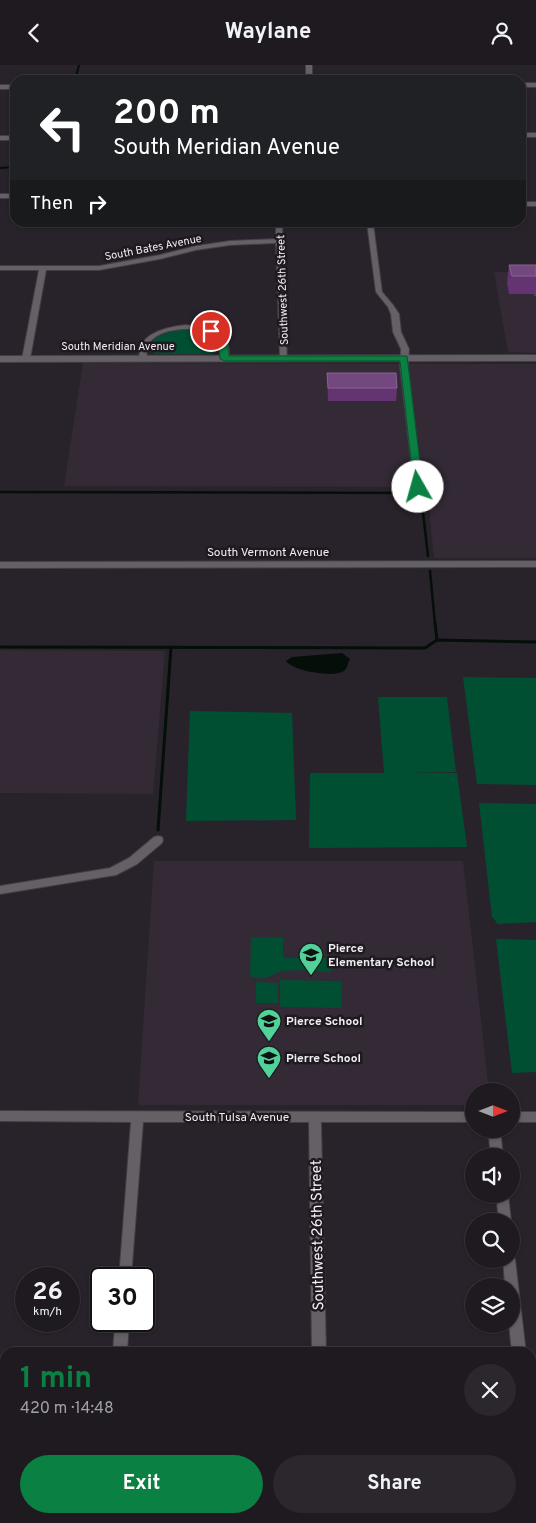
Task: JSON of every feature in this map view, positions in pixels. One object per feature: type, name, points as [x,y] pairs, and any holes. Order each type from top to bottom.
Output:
[{"type":"main road","name":"South Meridian Avenue","points":[[0,359],[536,358]]},
{"type":"street","name":"Southwest 26th Street","points":[[280,227],[284,359]]},
{"type":"street","points":[[371,227],[379,292],[391,306],[397,332],[405,349],[404,367],[418,487]]},
{"type":"street","name":"South Bates Avenue","points":[[0,268],[99,268],[160,257],[196,248],[230,243],[280,241]]},
{"type":"street","points":[[26,359],[43,269]]},
{"type":"street","points":[[143,359],[143,350],[148,339],[160,331],[180,326],[211,331],[219,337],[224,347],[225,359]]},
{"type":"street","name":"South Vermont Avenue","points":[[0,565],[536,564]]},
{"type":"street","points":[[0,889],[112,872],[154,847]]},
{"type":"street","name":"South Tulsa Avenue","points":[[0,1116],[465,1117]]},
{"type":"street","points":[[126,1267],[137,1117]]},
{"type":"street","name":"Southwest 26th Street","points":[[314,1117],[319,1347]]},
{"type":"street","points":[[520,1117],[536,1117]]},
{"type":"street","points":[[510,1268],[518,1347]]},
{"type":"street","points":[[120,1347],[121,1332]]},
{"type":"shaded area","points":[[494,272],[536,272],[536,353],[508,352]]},
{"type":"shaded area","points":[[83,363],[536,364],[536,558],[434,558],[427,487],[64,486]]},
{"type":"shaded area","points":[[0,650],[165,651],[153,794],[0,793]]},
{"type":"shaded area","points":[[342,653],[350,659],[347,667],[340,673],[333,674],[305,671],[290,665],[286,661],[292,657]]},
{"type":"shaded area","name":"Pierce Elementary School","points":[[154,861],[463,861],[488,1083],[465,1083],[465,1105],[138,1105]]},
{"type":"green space","points":[[175,330],[193,331],[209,335],[218,342],[219,350],[211,354],[156,354],[148,351],[147,348],[156,337]]},
{"type":"green space","points":[[463,677],[536,678],[536,785],[477,784]]},
{"type":"green space","points":[[378,697],[447,697],[456,772],[406,773],[457,773],[467,847],[309,848],[310,773],[384,773]]},
{"type":"green space","points":[[190,711],[292,713],[296,820],[186,821]]},
{"type":"green space","points":[[479,803],[536,804],[536,922],[498,924],[492,917]]},
{"type":"green space","points":[[251,937],[283,938],[283,958],[328,958],[332,961],[332,969],[330,972],[285,971],[265,978],[250,976]]},
{"type":"green space","points":[[496,939],[536,940],[536,1072],[512,1073]]},
{"type":"green space","points":[[280,980],[341,981],[342,1008],[282,1007],[280,1005]]},
{"type":"green space","points":[[256,982],[278,983],[278,1003],[256,1003]]},
{"type":"building","points":[[509,265],[536,265],[536,276],[512,276]]},
{"type":"building","points":[[327,373],[396,373],[397,388],[328,388]]},
{"type":"waterway","points":[[76,75],[79,65]]},
{"type":"waterway","points":[[0,168],[10,167]]},
{"type":"waterway","points":[[0,492],[419,493],[421,495],[428,556]]},
{"type":"waterway","points":[[430,571],[435,624]]},
{"type":"waterway","points":[[435,623],[437,640]]},
{"type":"waterway","points":[[171,647],[425,648],[437,640]]},
{"type":"waterway","points":[[437,640],[536,642]]},
{"type":"waterway","points":[[0,647],[171,647]]},
{"type":"waterway","points":[[158,830],[171,647]]},
{"type":"place","name":"Pierce Elementary School","points":[[311,976]]},
{"type":"place","name":"Pierce School","points":[[269,1042]]},
{"type":"place","name":"Pierre School","points":[[269,1079]]},
{"type":"route","points":[[211,331],[219,337],[224,347],[225,359],[404,358],[418,487]]}]
